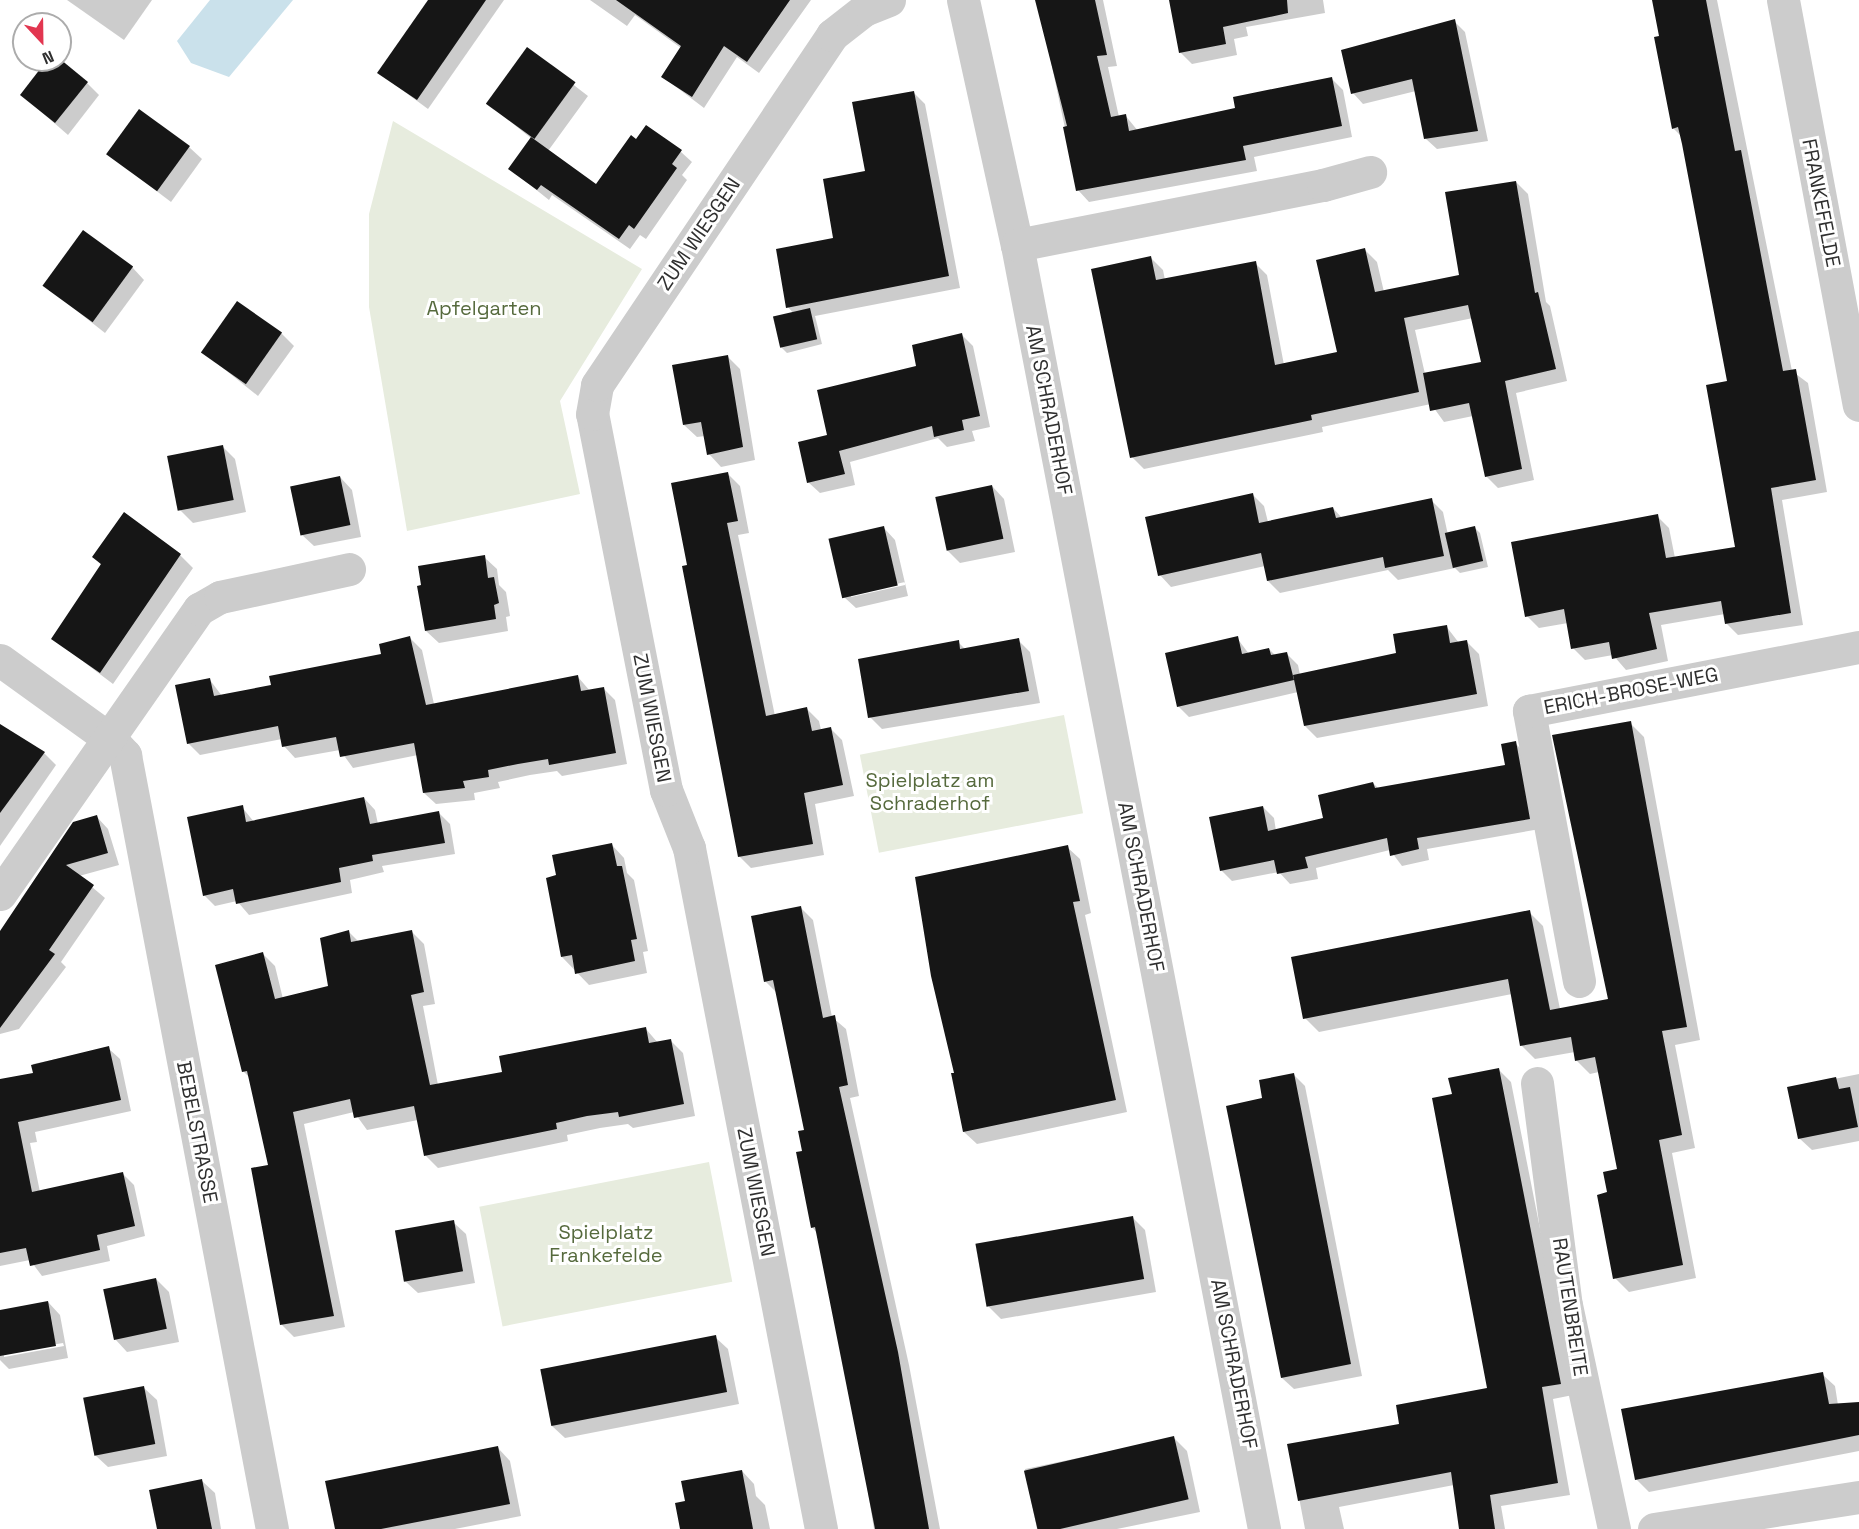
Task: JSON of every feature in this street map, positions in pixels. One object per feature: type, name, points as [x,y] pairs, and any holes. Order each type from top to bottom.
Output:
[{"type":"street","name":"ZUM WIESGEN","points":[[821,1529],[689,848],[666,790],[592,414],[597,385],[832,35],[864,10],[889,0]]},
{"type":"street","name":"AM SCHRADERHOF","points":[[963,0],[1017,245],[1264,1529]]},
{"type":"street","name":"FRANKEFELDE","points":[[1783,0],[1859,405]]},
{"type":"street","points":[[1017,245],[1323,185],[1370,172]]},
{"type":"street","points":[[0,894],[111,740],[199,609],[220,597],[349,569]]},
{"type":"street","name":"ERICH-BROSE-WEG","points":[[1579,981],[1529,711],[1859,646]]},
{"type":"street","name":"BEBELSTRASSE","points":[[0,660],[111,740],[125,755],[272,1529]]},
{"type":"street","name":"RAUTENBREITE","points":[[1537,1083],[1566,1305],[1614,1529]]},
{"type":"street","points":[[1654,1529],[1859,1497]]},
{"type":"green space","name":"Apfelgarten","points":[[393,121],[642,269],[560,401],[580,494],[407,531],[369,307],[369,214]]},
{"type":"green space","name":"Spielplatz am Schraderhof","points":[[1064,715],[1083,813],[879,853],[860,755]]},
{"type":"green space","name":"Spielplatz Frankefelde","points":[[709,1162],[732,1282],[503,1326],[479,1207]]},
{"type":"water","points":[[210,0],[293,0],[229,77],[191,63],[177,41]]},
{"type":"building","points":[[428,0],[486,0],[417,100],[377,73]]},
{"type":"building","points":[[616,0],[790,0],[747,62],[724,46],[692,97],[661,77],[681,46]]},
{"type":"building","points":[[1035,0],[1095,0],[1107,55],[1097,56],[1111,117],[1126,114],[1129,131],[1235,108],[1233,97],[1332,77],[1342,126],[1243,146],[1246,160],[1076,191],[1063,127],[1067,126]]},
{"type":"building","points":[[1169,0],[1287,0],[1288,13],[1223,27],[1226,44],[1179,53]]},
{"type":"building","points":[[1652,0],[1706,0],[1735,151],[1741,150],[1783,371],[1796,369],[1816,480],[1771,488],[1791,613],[1725,624],[1721,601],[1649,613],[1657,649],[1612,659],[1609,642],[1571,649],[1564,609],[1525,617],[1511,542],[1658,514],[1666,558],[1735,547],[1706,385],[1727,381],[1682,144],[1678,127],[1672,129],[1654,37],[1659,36]]},
{"type":"building","points":[[1455,19],[1478,131],[1424,139],[1412,79],[1351,94],[1341,50]]},
{"type":"building","points":[[527,47],[576,82],[534,139],[486,104]]},
{"type":"building","points":[[72,69],[88,82],[55,123],[20,95],[38,72],[72,72]]},
{"type":"building","points":[[914,91],[949,276],[786,308],[776,249],[833,238],[823,179],[865,171],[852,102]]},
{"type":"building","points":[[139,109],[190,146],[157,191],[106,154]]},
{"type":"building","points":[[646,125],[682,150],[672,164],[677,168],[634,229],[629,225],[619,239],[541,185],[537,190],[508,169],[531,137],[596,184],[631,135],[636,139]]},
{"type":"building","points":[[1516,181],[1535,293],[1538,292],[1556,369],[1505,381],[1522,469],[1485,477],[1469,403],[1430,411],[1423,373],[1481,362],[1468,305],[1404,318],[1419,392],[1311,415],[1312,420],[1130,458],[1091,269],[1151,256],[1156,280],[1256,261],[1275,365],[1337,352],[1316,260],[1365,248],[1375,292],[1459,275],[1445,192]]},
{"type":"building","points":[[83,230],[133,266],[93,322],[42,286]]},
{"type":"building","points":[[237,301],[282,333],[246,384],[201,353]]},
{"type":"building","points":[[810,308],[817,339],[780,348],[773,317]]},
{"type":"building","points":[[962,333],[980,416],[962,420],[964,430],[934,437],[932,426],[839,451],[845,474],[807,483],[798,442],[827,435],[817,390],[916,366],[912,345]]},
{"type":"building","points":[[728,355],[743,447],[707,455],[701,422],[683,425],[672,365]]},
{"type":"building","points":[[223,445],[234,500],[178,511],[167,456]]},
{"type":"building","points":[[728,472],[738,521],[727,523],[766,716],[807,707],[812,731],[831,727],[843,785],[804,793],[813,844],[738,857],[682,566],[687,565],[671,483]]},
{"type":"building","points":[[340,476],[350,525],[301,536],[290,487]]},
{"type":"building","points":[[992,485],[1003,539],[947,551],[935,497]]},
{"type":"building","points":[[1253,493],[1259,523],[1333,507],[1336,518],[1432,498],[1444,556],[1385,568],[1383,557],[1267,581],[1261,553],[1158,576],[1145,517]]},
{"type":"building","points":[[124,512],[181,554],[100,673],[51,639],[101,564],[92,557]]},
{"type":"building","points":[[884,526],[898,585],[842,598],[828,539]]},
{"type":"building","points":[[1475,526],[1483,561],[1453,568],[1445,533]]},
{"type":"building","points":[[485,555],[488,578],[494,577],[499,603],[494,605],[496,619],[425,631],[417,586],[421,585],[418,566]]},
{"type":"building","points":[[1447,625],[1450,643],[1467,640],[1477,694],[1304,726],[1293,675],[1396,653],[1393,634]]},
{"type":"building","points":[[410,636],[426,705],[578,675],[581,691],[604,687],[616,753],[549,765],[548,759],[488,770],[489,777],[463,781],[465,788],[423,793],[414,743],[340,757],[336,737],[282,747],[278,726],[187,744],[175,685],[210,678],[214,696],[271,685],[269,676],[381,654],[379,644]]},
{"type":"building","points":[[1238,636],[1242,654],[1269,648],[1271,655],[1287,652],[1294,680],[1177,707],[1165,653]]},
{"type":"building","points":[[1019,638],[1029,691],[868,718],[858,659],[959,640],[960,649]]},
{"type":"building","points":[[1631,721],[1687,1027],[1662,1031],[1682,1135],[1659,1140],[1683,1265],[1613,1279],[1597,1195],[1607,1192],[1603,1172],[1617,1169],[1595,1057],[1575,1061],[1571,1037],[1520,1046],[1508,979],[1303,1019],[1291,957],[1530,910],[1550,1010],[1608,999],[1552,735]]},
{"type":"building","points":[[0,724],[45,752],[0,813]]},
{"type":"building","points":[[1516,741],[1530,819],[1417,838],[1419,849],[1390,856],[1387,838],[1305,857],[1308,868],[1277,874],[1274,860],[1220,871],[1209,817],[1263,806],[1268,831],[1323,818],[1318,795],[1373,782],[1375,788],[1505,765],[1501,744]]},
{"type":"building","points":[[364,797],[370,824],[439,811],[445,843],[372,855],[373,861],[339,868],[341,882],[236,904],[233,889],[203,896],[187,817],[243,805],[246,822]]},
{"type":"building","points":[[97,815],[108,853],[66,865],[94,885],[49,950],[55,954],[0,1028],[0,931],[73,822]]},
{"type":"building","points":[[612,843],[617,866],[622,866],[637,939],[631,940],[635,961],[575,974],[572,955],[561,957],[546,878],[556,875],[552,855]]},
{"type":"building","points":[[1068,845],[1080,901],[1073,902],[1116,1100],[963,1132],[951,1073],[954,1073],[931,976],[915,877]]},
{"type":"building","points":[[801,906],[823,1018],[835,1015],[848,1085],[839,1087],[898,1352],[929,1529],[875,1529],[815,1227],[811,1228],[796,1152],[802,1151],[798,1131],[804,1130],[773,980],[764,982],[751,916]]},
{"type":"building","points":[[349,930],[351,942],[412,930],[424,992],[411,995],[430,1085],[502,1072],[499,1056],[646,1027],[649,1043],[671,1039],[684,1104],[619,1117],[618,1112],[587,1116],[556,1123],[557,1129],[424,1156],[414,1106],[354,1118],[350,1099],[293,1112],[334,1316],[280,1325],[251,1168],[268,1165],[247,1071],[242,1072],[215,965],[263,952],[275,999],[328,986],[320,938]]},
{"type":"building","points":[[109,1046],[121,1100],[18,1122],[32,1192],[123,1172],[135,1226],[97,1235],[100,1250],[30,1266],[26,1248],[0,1253],[0,1079],[33,1073],[31,1065]]},
{"type":"building","points":[[1499,1068],[1561,1384],[1542,1387],[1558,1483],[1490,1495],[1495,1529],[1459,1529],[1451,1472],[1298,1501],[1287,1444],[1399,1424],[1396,1405],[1487,1388],[1432,1098],[1452,1094],[1448,1078]]},
{"type":"building","points":[[1294,1073],[1351,1364],[1281,1378],[1226,1106],[1262,1098],[1259,1080]]},
{"type":"building","points":[[1836,1077],[1839,1089],[1850,1087],[1858,1127],[1798,1139],[1787,1087]]},
{"type":"building","points":[[1133,1216],[1144,1279],[987,1307],[975,1244]]},
{"type":"building","points":[[454,1220],[463,1271],[404,1282],[395,1230]]},
{"type":"building","points":[[156,1278],[167,1329],[114,1340],[103,1289]]},
{"type":"building","points":[[48,1301],[56,1346],[0,1356],[0,1310]]},
{"type":"building","points":[[716,1335],[727,1392],[551,1426],[540,1369]]},
{"type":"building","points":[[1823,1372],[1829,1404],[1859,1402],[1859,1435],[1635,1480],[1621,1409]]},
{"type":"building","points":[[144,1386],[155,1444],[94,1456],[83,1398]]},
{"type":"building","points":[[1174,1436],[1189,1499],[1060,1529],[1037,1529],[1024,1471]]},
{"type":"building","points":[[498,1446],[510,1504],[381,1529],[335,1529],[325,1481]]},
{"type":"building","points":[[742,1470],[753,1529],[680,1529],[675,1503],[685,1501],[681,1481]]},
{"type":"building","points":[[202,1479],[212,1529],[157,1529],[149,1490]]}]
